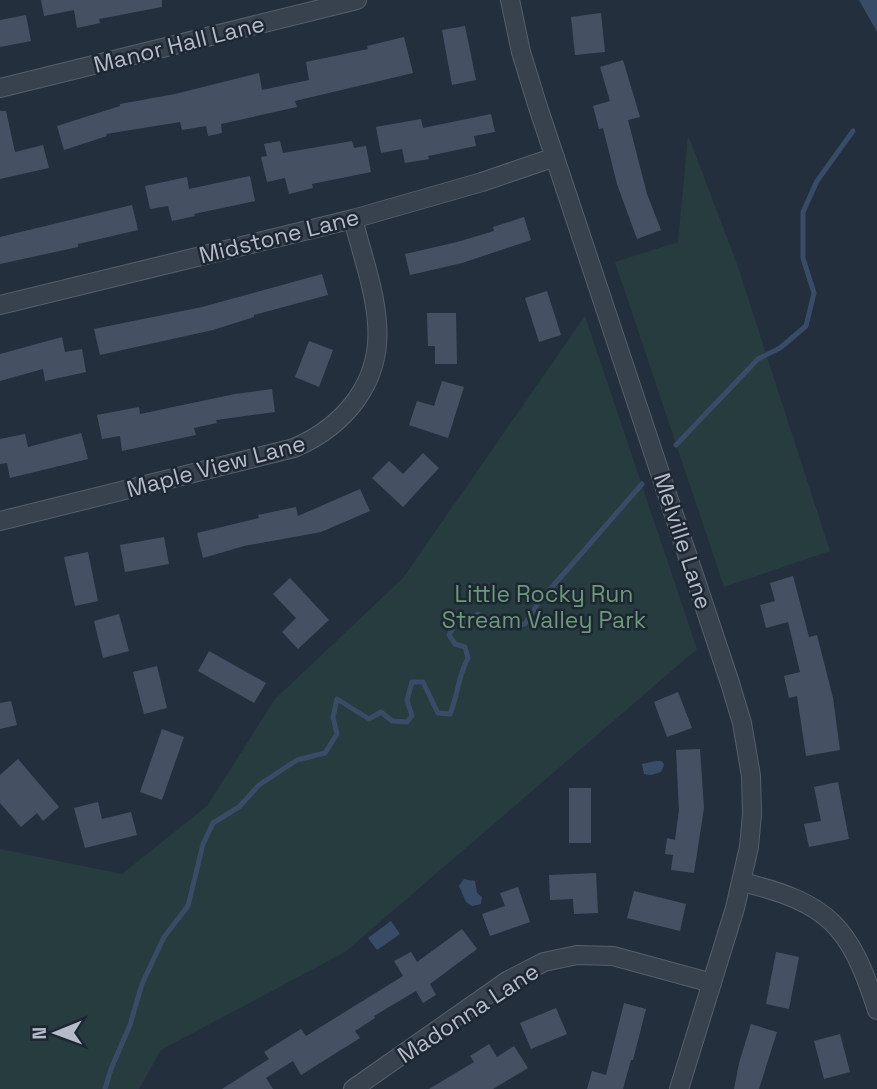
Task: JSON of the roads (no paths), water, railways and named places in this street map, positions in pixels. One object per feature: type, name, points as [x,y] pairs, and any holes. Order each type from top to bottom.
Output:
[{"type":"street","name":"Manor Hall Lane","points":[[0,88],[357,0]]},
{"type":"street","name":"Melville Lane","points":[[510,0],[528,77],[742,723],[751,776],[752,814],[742,882],[679,1089]]},
{"type":"street","name":"Midstone Lane","points":[[0,305],[353,219],[482,182],[555,157]]},
{"type":"street","name":"Maple View Lane","points":[[0,521],[294,448],[333,427],[352,408],[363,391],[371,373],[377,347],[376,314],[353,219]]},
{"type":"street","points":[[742,882],[799,899],[835,924],[859,958],[877,1010]]},
{"type":"street","name":"Madonna Lane","points":[[354,1089],[507,981],[544,962],[577,955],[613,956],[712,983]]},
{"type":"water","points":[[859,0],[877,0],[877,32]]},
{"type":"water","points":[[662,761],[664,765],[661,772],[644,774],[642,764]]},
{"type":"water","points":[[464,879],[475,881],[477,893],[482,897],[481,904],[472,906],[466,902],[459,886]]},
{"type":"water","points":[[391,921],[400,934],[377,950],[368,938]]},
{"type":"waterway","points":[[676,445],[758,359],[780,348],[806,326],[814,293],[803,258],[803,212],[817,181],[853,131]]},
{"type":"waterway","points":[[105,1089],[130,1025],[142,984],[164,937],[188,906],[203,844],[213,823],[239,807],[259,785],[297,760],[325,753],[337,734],[333,717],[337,699],[369,719],[381,712],[392,721],[407,722],[412,716],[407,700],[412,682],[423,682],[438,713],[450,714],[468,658],[465,647],[455,644],[449,635],[456,622],[478,614],[505,626],[525,624],[539,602],[642,484]]},
{"type":"park label","name":"Little Rocky Run Stream Valley Park","points":[[544,607]]}]
